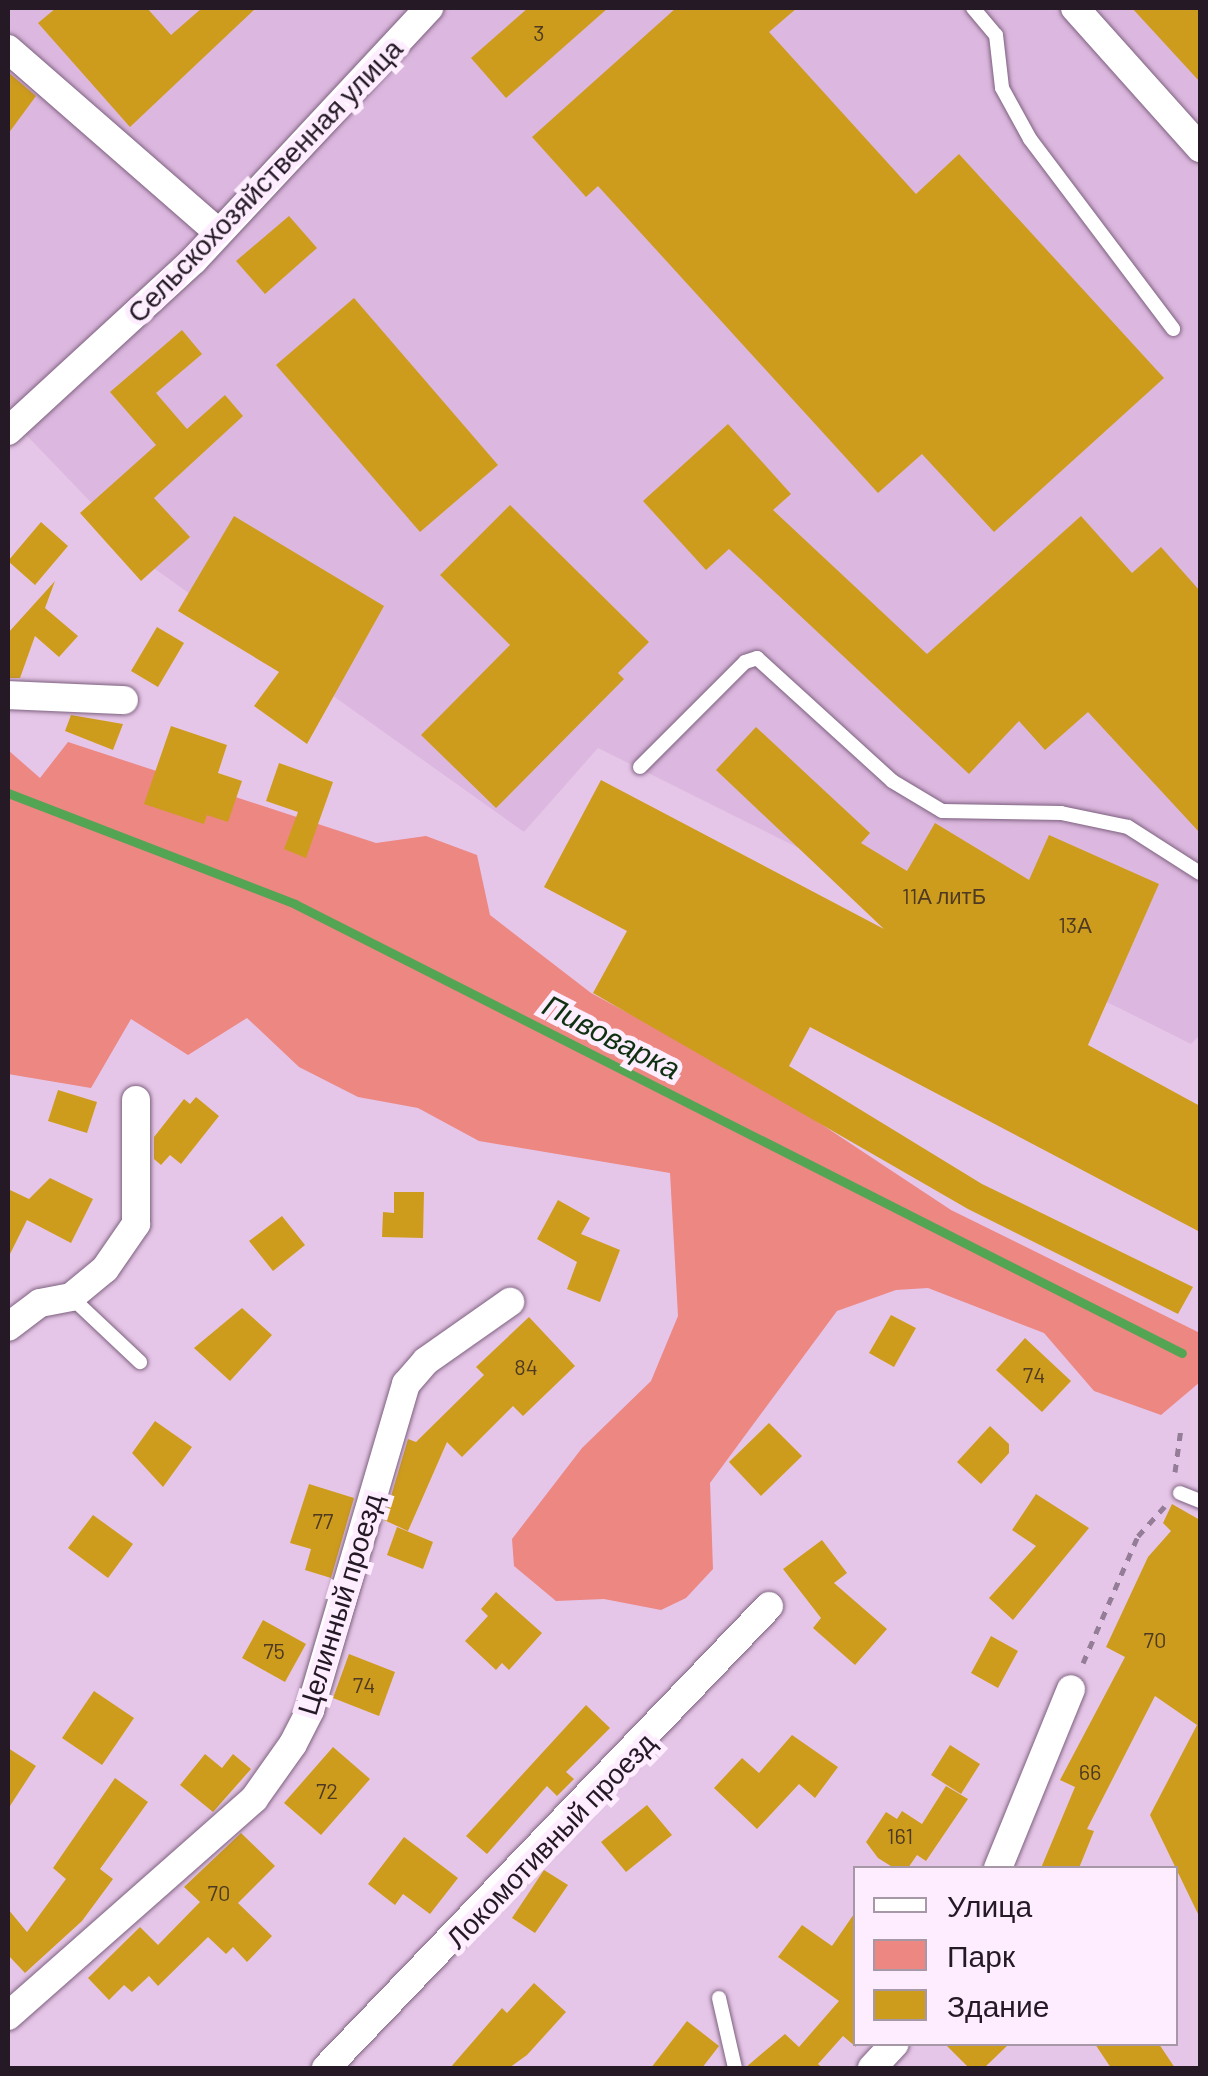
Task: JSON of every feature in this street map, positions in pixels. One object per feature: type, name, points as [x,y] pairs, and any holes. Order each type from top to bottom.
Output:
[{"type":"street","name":"Сельскохозяйственная улица","points":[[8,431],[218,232],[430,8]]},
{"type":"street","points":[[1075,8],[1200,148]]},
{"type":"street","points":[[8,49],[218,232]]},
{"type":"street","points":[[8,694],[124,700]]},
{"type":"street","points":[[8,1326],[40,1303],[71,1297],[106,1268],[136,1224],[136,1100]]},
{"type":"street","name":"Целинный проезд","points":[[8,2016],[254,1799],[293,1744],[310,1710],[406,1384],[426,1360],[510,1302]]},
{"type":"street","name":"Локомотивный проезд","points":[[326,2068],[769,1606]]},
{"type":"street","points":[[999,1866],[1072,1688]]},
{"type":"street","points":[[872,2068],[892,2046]]},
{"type":"lane","points":[[973,8],[996,35],[1002,88],[1030,139],[1173,328]]},
{"type":"lane","points":[[640,767],[745,662],[757,658],[892,781],[942,811],[1061,813],[1128,827],[1200,873]]},
{"type":"lane","points":[[71,1297],[140,1362]]},
{"type":"lane","points":[[1180,1493],[1200,1501]]},
{"type":"lane","points":[[719,1998],[735,2068]]},
{"type":"path","points":[[1072,1688],[1138,1536],[1180,1493],[1175,1474],[1180,1428]]},
{"type":"shaded area","points":[[8,8],[1200,8],[1200,1034],[1191,1044],[598,748],[524,832],[155,569],[8,416]]},
{"type":"green space","points":[[68,742],[376,843],[426,836],[477,855],[490,915],[591,993],[762,1085],[951,1210],[1200,1333],[1200,1382],[1161,1415],[1094,1391],[1044,1333],[928,1288],[896,1290],[837,1311],[710,1483],[713,1569],[686,1598],[661,1610],[604,1599],[556,1601],[514,1566],[512,1539],[582,1448],[651,1381],[678,1316],[670,1173],[479,1141],[418,1108],[358,1097],[299,1067],[247,1018],[188,1055],[131,1019],[91,1088],[8,1074],[8,750],[40,778]]},
{"type":"building","points":[[56,8],[147,8],[171,35],[202,8],[256,8],[130,127],[38,23]]},
{"type":"building","points":[[528,8],[608,8],[506,98],[471,58]]},
{"type":"building","points":[[676,8],[797,8],[769,32],[916,194],[959,154],[1164,378],[994,532],[922,454],[878,493],[598,186],[586,197],[532,137]]},
{"type":"building","points":[[1132,8],[1200,8],[1200,82]]},
{"type":"building","points":[[8,72],[36,96],[8,134]]},
{"type":"building","points":[[289,216],[317,248],[265,294],[236,261]]},
{"type":"building","points":[[354,298],[498,465],[420,532],[276,365]]},
{"type":"building","points":[[182,330],[202,354],[156,393],[187,429],[225,395],[243,416],[154,498],[190,537],[141,581],[80,513],[156,445],[110,392]]},
{"type":"building","points":[[728,424],[791,494],[773,510],[927,654],[1081,516],[1132,573],[1161,547],[1200,591],[1200,833],[1088,712],[1045,750],[1019,721],[969,774],[729,549],[706,570],[643,501]]},
{"type":"building","points":[[510,505],[649,642],[618,673],[624,679],[496,808],[421,735],[510,645],[440,575]]},
{"type":"building","points":[[234,516],[384,606],[307,744],[254,706],[279,672],[178,611]]},
{"type":"building","points":[[41,522],[68,546],[35,585],[8,561]]},
{"type":"building","points":[[55,581],[45,608],[78,636],[59,657],[35,636],[20,678],[8,678],[8,633]]},
{"type":"building","points":[[157,627],[184,643],[158,687],[131,671]]},
{"type":"building","points":[[71,715],[123,724],[113,750],[65,731]]},
{"type":"building","points":[[171,726],[227,745],[218,773],[242,781],[228,822],[207,815],[204,824],[144,804]]},
{"type":"building","points":[[756,727],[870,833],[861,843],[907,871],[935,823],[1029,880],[1049,835],[1159,884],[1088,1045],[1200,1106],[1200,1232],[810,1027],[789,1066],[982,1184],[1193,1287],[1178,1314],[968,1209],[593,993],[627,931],[544,887],[601,780],[884,929],[716,770]]},
{"type":"building","points":[[279,763],[333,782],[306,858],[284,849],[298,812],[266,801]]},
{"type":"building","points":[[58,1090],[97,1102],[87,1133],[48,1121]]},
{"type":"building","points":[[196,1097],[219,1116],[181,1164],[170,1155],[161,1165],[154,1159],[154,1137],[184,1099],[190,1104]]},
{"type":"building","points":[[50,1178],[93,1199],[71,1243],[27,1220],[8,1258],[8,1189],[29,1199]]},
{"type":"building","points":[[394,1192],[424,1192],[423,1238],[382,1237],[383,1212],[394,1213]]},
{"type":"building","points":[[558,1200],[590,1218],[581,1234],[620,1250],[600,1302],[567,1289],[577,1262],[537,1239]]},
{"type":"building","points":[[282,1216],[305,1245],[273,1271],[249,1241]]},
{"type":"building","points":[[242,1308],[272,1335],[230,1381],[194,1348]]},
{"type":"building","points":[[891,1315],[916,1328],[894,1367],[869,1353]]},
{"type":"building","points":[[529,1317],[575,1366],[523,1416],[513,1406],[462,1457],[447,1442],[408,1531],[384,1520],[408,1439],[416,1442],[484,1375],[476,1367]]},
{"type":"building","points":[[1025,1338],[1071,1381],[1042,1412],[996,1370]]},
{"type":"building","points":[[155,1421],[192,1447],[163,1487],[132,1453]]},
{"type":"building","points":[[769,1423],[802,1456],[761,1496],[729,1462]]},
{"type":"building","points":[[990,1426],[1009,1444],[1009,1453],[981,1484],[957,1462]]},
{"type":"building","points":[[309,1484],[354,1498],[331,1578],[305,1570],[311,1549],[290,1543]]},
{"type":"building","points":[[1036,1494],[1089,1528],[1013,1620],[989,1598],[1036,1546],[1012,1530]]},
{"type":"building","points":[[1172,1504],[1200,1520],[1200,1918],[1150,1815],[1197,1725],[1155,1696],[1087,1829],[1094,1831],[1080,1866],[1042,1866],[1075,1787],[1060,1780],[1125,1657],[1106,1647],[1148,1557],[1171,1531],[1163,1523]]},
{"type":"building","points":[[93,1515],[133,1544],[108,1578],[68,1548]]},
{"type":"building","points":[[397,1527],[433,1542],[423,1569],[387,1555]]},
{"type":"building","points":[[822,1540],[847,1573],[834,1583],[887,1629],[855,1665],[813,1628],[821,1618],[783,1569]]},
{"type":"building","points":[[496,1592],[542,1633],[509,1670],[502,1663],[496,1670],[465,1641],[488,1616],[481,1609]]},
{"type":"building","points":[[263,1620],[306,1644],[285,1682],[242,1658]]},
{"type":"building","points":[[991,1636],[1018,1651],[998,1688],[971,1673]]},
{"type":"building","points":[[349,1654],[395,1672],[379,1716],[333,1698]]},
{"type":"building","points":[[94,1691],[134,1718],[102,1765],[62,1738]]},
{"type":"building","points":[[586,1705],[610,1728],[566,1772],[574,1779],[557,1796],[547,1786],[487,1854],[466,1836]]},
{"type":"building","points":[[792,1735],[838,1767],[815,1798],[799,1784],[757,1829],[714,1788],[742,1758],[759,1773]]},
{"type":"building","points":[[950,1745],[980,1764],[961,1794],[931,1775]]},
{"type":"building","points":[[333,1747],[370,1779],[321,1835],[284,1803]]},
{"type":"building","points":[[8,1748],[36,1766],[8,1809]]},
{"type":"building","points":[[205,1754],[222,1768],[233,1754],[251,1769],[213,1812],[180,1785]]},
{"type":"building","points":[[115,1778],[148,1802],[100,1869],[113,1879],[82,1921],[25,1973],[8,1955],[8,1909],[27,1932],[66,1879],[53,1868]]},
{"type":"building","points":[[946,1786],[968,1799],[926,1861],[917,1855],[909,1866],[891,1866],[878,1858],[866,1842],[886,1812],[897,1819],[902,1811],[922,1824]]},
{"type":"building","points":[[647,1805],[672,1835],[626,1872],[601,1842]]},
{"type":"building","points":[[241,1833],[275,1866],[238,1903],[272,1936],[247,1962],[233,1947],[226,1954],[208,1937],[158,1986],[149,1976],[132,1992],[124,1985],[109,2000],[88,1978],[140,1927],[158,1945],[200,1902],[184,1887]]},
{"type":"building","points":[[404,1837],[458,1878],[430,1914],[403,1894],[395,1905],[368,1884]]},
{"type":"building","points":[[544,1870],[568,1885],[535,1933],[512,1918]]},
{"type":"building","points":[[853,1915],[853,2044],[843,2036],[818,2064],[823,2068],[745,2068],[785,2034],[799,2047],[839,2001],[778,1957],[802,1925],[832,1946]]},
{"type":"building","points":[[534,1983],[566,2012],[527,2055],[509,2068],[450,2068],[502,2008],[507,2013]]},
{"type":"building","points":[[687,2021],[719,2046],[702,2068],[651,2068]]},
{"type":"building","points":[[947,2046],[1007,2046],[984,2068],[969,2068]]},
{"type":"building","points":[[1096,2046],[1160,2046],[1175,2068],[1111,2068]]},
{"type":"waterway","name":"Пивоварка","points":[[8,793],[295,904],[1182,1353]]}]
